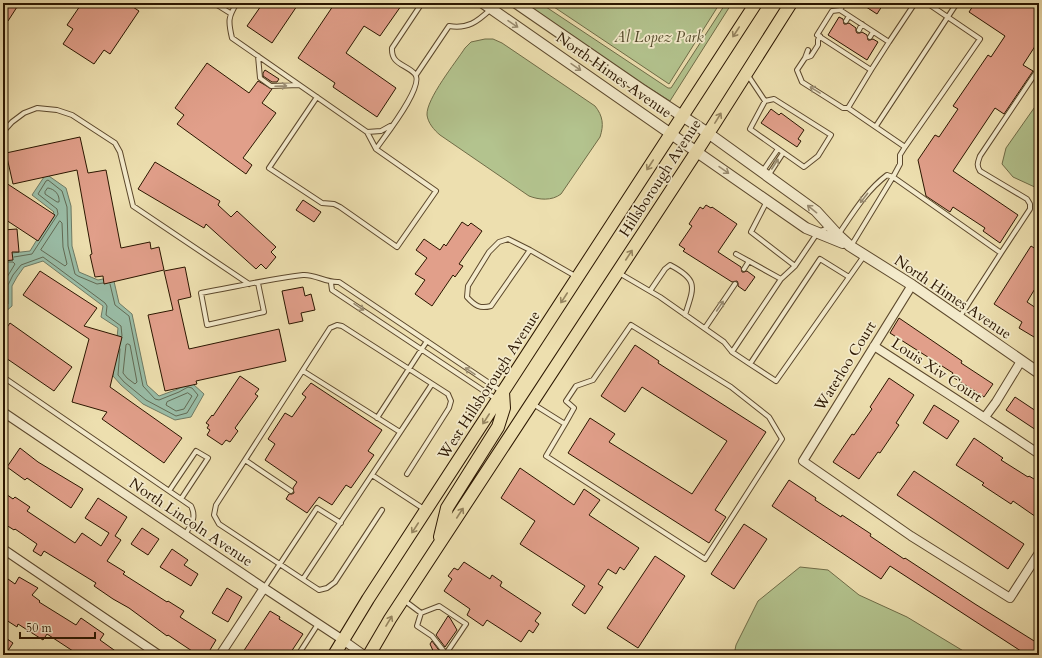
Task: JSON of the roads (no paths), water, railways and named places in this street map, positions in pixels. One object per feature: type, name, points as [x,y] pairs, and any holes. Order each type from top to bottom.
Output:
[{"type":"main road","name":"Hillsborough Avenue","points":[[671,133],[756,3]]},
{"type":"main road","name":"Hillsborough Avenue","points":[[531,403],[697,151],[791,3]]},
{"type":"main road","name":"West Hillsborough Avenue","points":[[334,655],[671,133]]},
{"type":"main road","points":[[438,546],[447,508],[498,427],[504,408],[500,396]]},
{"type":"main road","points":[[369,655],[531,403]]},
{"type":"street","name":"North Himes Avenue","points":[[516,3],[708,133],[816,211],[830,227],[836,237]]},
{"type":"street","name":"North Himes Avenue","points":[[490,5],[806,228],[836,237],[912,285],[1039,373]]},
{"type":"street","name":"Waterloo Court","points":[[912,285],[803,461],[911,536],[1010,598],[1039,553]]},
{"type":"street","name":"Louis Xiv Court","points":[[874,346],[985,417],[1039,454]]},
{"type":"street","name":"Louis Xiv Court","points":[[985,417],[1021,361]]},
{"type":"street","name":"North Lincoln Avenue","points":[[3,412],[364,655]]},
{"type":"street","points":[[3,549],[159,655]]},
{"type":"street","points":[[220,655],[264,588]]},
{"type":"lane","points":[[214,3],[230,13]]},
{"type":"lane","points":[[237,3],[230,13],[229,18],[232,38],[300,85],[367,132],[376,149],[436,191],[397,247],[340,207],[334,204],[322,203],[269,168],[317,97]]},
{"type":"lane","points":[[376,149],[413,94],[418,81],[416,75],[394,59],[392,48],[422,3]]},
{"type":"lane","points":[[840,10],[844,3]]},
{"type":"lane","points":[[848,108],[915,3]]},
{"type":"lane","points":[[850,246],[893,177],[900,164],[900,155],[905,147],[980,39],[927,3]]},
{"type":"lane","points":[[876,126],[958,3]]},
{"type":"lane","points":[[416,75],[449,26],[459,28],[476,22],[490,5]]},
{"type":"lane","points":[[805,58],[810,56],[818,45],[817,35],[832,11],[840,10],[889,42]]},
{"type":"lane","points":[[846,21],[849,16]]},
{"type":"lane","points":[[859,30],[862,24]]},
{"type":"lane","points":[[870,37],[873,32]]},
{"type":"lane","points":[[817,39],[831,44],[871,70]]},
{"type":"lane","points":[[831,44],[834,39]]},
{"type":"lane","points":[[844,52],[847,47]]},
{"type":"lane","points":[[808,50],[805,58],[797,70],[802,82],[843,108],[848,108],[905,147]]},
{"type":"lane","points":[[855,60],[859,54]]},
{"type":"lane","points":[[258,56],[260,78],[271,86],[300,85]]},
{"type":"lane","points":[[959,318],[1030,209],[1030,204],[1027,199],[980,171],[977,167],[980,156],[1039,68]]},
{"type":"lane","points":[[746,72],[765,101]]},
{"type":"lane","points":[[774,99],[831,135],[818,156],[804,167],[750,129],[765,101],[774,99]]},
{"type":"lane","points":[[3,132],[12,122],[24,113],[38,108],[57,110],[72,115],[115,143],[120,152],[133,206],[250,284]]},
{"type":"lane","points":[[367,132],[381,131],[392,125]]},
{"type":"lane","points":[[765,174],[778,149]]},
{"type":"lane","points":[[765,174],[783,153]]},
{"type":"lane","points":[[836,237],[864,197],[877,182],[887,175],[893,177],[1001,253]]},
{"type":"lane","points":[[767,200],[751,232],[795,266]]},
{"type":"lane","points":[[732,352],[781,279],[795,266],[818,232],[830,227]]},
{"type":"lane","points":[[530,250],[491,306],[483,308],[474,305],[467,297],[468,286],[489,252],[499,242],[508,239],[530,250],[578,277]]},
{"type":"lane","points":[[736,254],[781,279]]},
{"type":"lane","points":[[617,272],[685,314],[724,342],[732,352],[776,381],[864,256]]},
{"type":"lane","points":[[750,364],[820,259],[849,277]]},
{"type":"lane","points":[[744,269],[749,261]]},
{"type":"lane","points":[[650,291],[662,273],[670,265],[688,276],[692,285],[692,294],[685,314]]},
{"type":"lane","points":[[258,283],[264,312],[207,325],[201,293],[250,284],[305,275],[321,278],[331,283],[339,282],[427,341],[500,396]]},
{"type":"lane","points":[[331,283],[332,290],[422,349],[500,396]]},
{"type":"lane","points":[[705,328],[735,284]]},
{"type":"lane","points":[[382,510],[335,582],[327,588],[319,590],[219,524],[214,515],[216,505],[330,328],[336,325],[342,326],[448,394],[451,401],[449,408],[407,474]]},
{"type":"lane","points":[[631,326],[730,387],[769,417],[782,439],[705,559],[546,456],[565,424],[574,408],[566,401],[576,386],[593,380],[631,326]]},
{"type":"lane","points":[[377,418],[427,341]]},
{"type":"lane","points":[[303,371],[400,432]]},
{"type":"lane","points":[[3,377],[191,506],[195,513],[194,519],[185,535]]},
{"type":"lane","points":[[303,579],[432,384]]},
{"type":"lane","points":[[531,403],[565,424]]},
{"type":"lane","points":[[169,491],[196,451],[208,458],[181,499]]},
{"type":"lane","points":[[245,460],[292,491]]},
{"type":"lane","points":[[372,475],[426,511]]},
{"type":"lane","points":[[264,588],[315,506],[340,523]]},
{"type":"lane","points":[[403,600],[421,613]]},
{"type":"lane","points":[[439,606],[466,624],[445,655],[432,636],[417,626],[421,613],[439,606]]},
{"type":"lane","points":[[298,655],[318,624]]},
{"type":"water","points":[[46,174],[66,188],[71,206],[72,246],[79,272],[98,280],[113,277],[119,303],[132,314],[147,385],[159,396],[178,389],[187,383],[193,384],[204,394],[191,417],[175,420],[143,404],[121,385],[113,376],[118,328],[101,317],[103,306],[43,261],[24,267],[12,286],[12,306],[4,313],[3,312],[3,254],[30,251],[54,212],[32,195]]},
{"type":"park label","name":"Al Lopez Park","points":[[659,37]]}]
